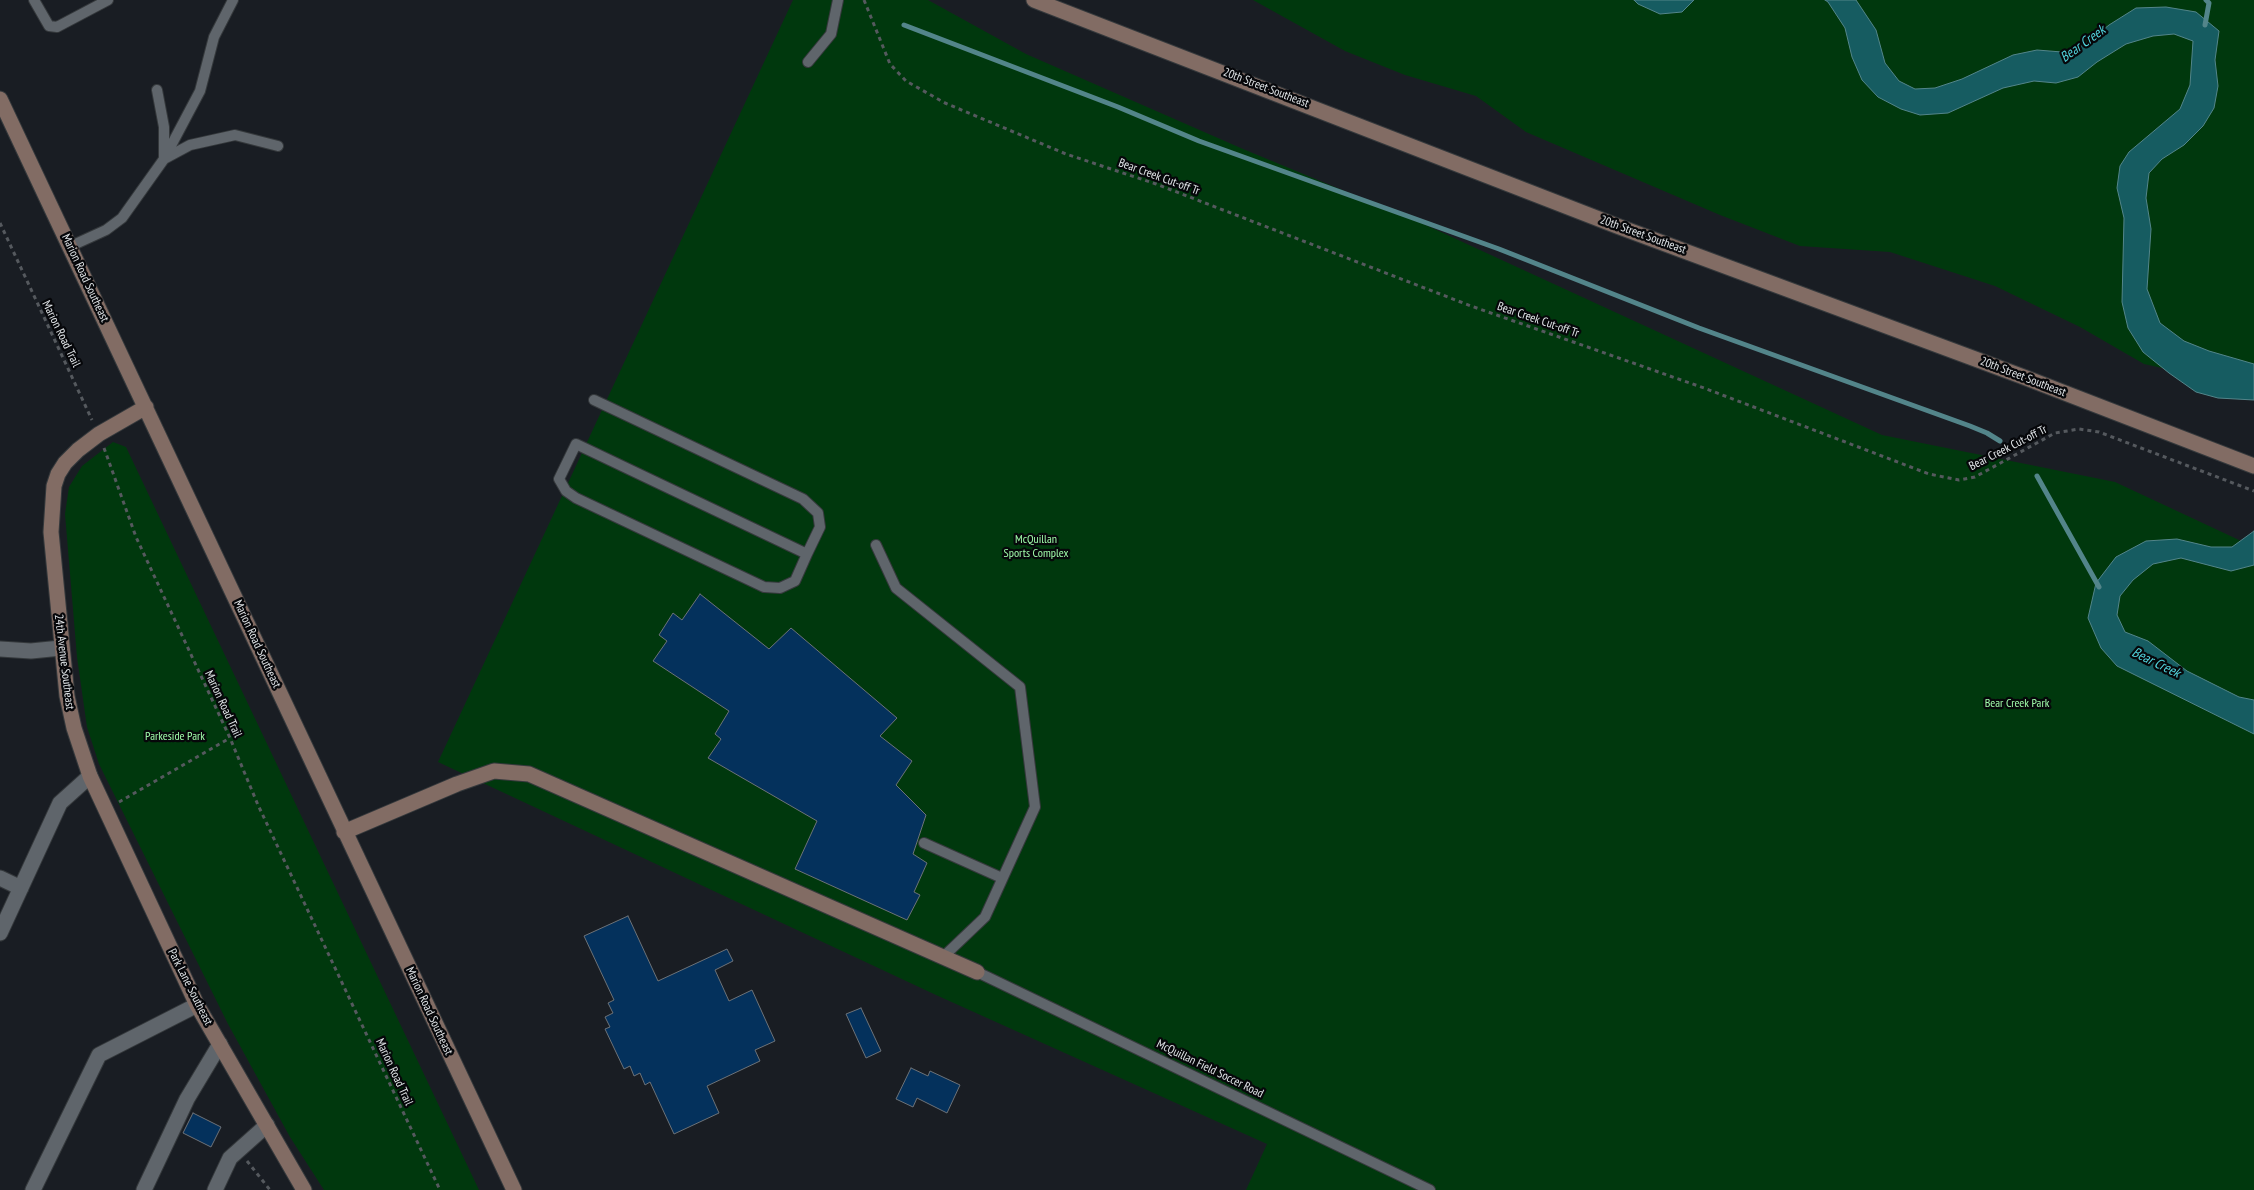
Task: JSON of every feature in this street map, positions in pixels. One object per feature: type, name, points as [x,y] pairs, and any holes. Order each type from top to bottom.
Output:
[{"type":"street","name":"20th Street Southeast","points":[[1034,0],[1617,226],[2254,466]]},
{"type":"street","name":"Marion Road Southeast","points":[[0,99],[71,246],[344,832],[514,1190]]},
{"type":"street","name":"24th Avenue Southeast","points":[[90,776],[74,728],[61,648],[51,532],[52,500],[58,474],[66,463],[99,434],[146,407]]},
{"type":"street","points":[[0,649],[31,652],[61,648]]},
{"type":"street","points":[[344,832],[457,784],[494,771],[529,774],[978,972]]},
{"type":"street","points":[[0,933],[60,803],[90,776]]},
{"type":"street","name":"Park Lane Southeast","points":[[90,776],[197,1005],[304,1190]]},
{"type":"street","points":[[0,878],[21,888]]},
{"type":"street","points":[[33,1190],[99,1055],[197,1005]]},
{"type":"street","points":[[144,1190],[187,1100],[220,1044]]},
{"type":"street","points":[[215,1190],[230,1158],[267,1124]]},
{"type":"lane","points":[[34,0],[48,26],[57,27],[108,0]]},
{"type":"lane","points":[[71,246],[106,230],[122,218],[164,159],[200,91],[214,37],[233,0]]},
{"type":"lane","points":[[808,62],[831,34],[838,0]]},
{"type":"lane","points":[[157,90],[164,127],[164,159]]},
{"type":"lane","points":[[164,159],[190,145],[235,135],[278,146]]},
{"type":"lane","points":[[594,400],[803,499],[818,512],[820,527],[808,554],[795,581],[780,588],[764,587],[576,498],[566,491],[559,479],[576,444],[808,554]]},
{"type":"lane","points":[[876,545],[896,588],[1020,687],[1035,807],[985,917],[943,957]]},
{"type":"lane","points":[[924,843],[1002,878]]},
{"type":"lane","name":"McQuillan Field Soccer Road","points":[[978,972],[1430,1190]]},
{"type":"path","name":"Bear Creek Cut-off Tr","points":[[864,0],[890,64],[906,81],[946,103],[1066,154],[1156,184],[1471,306],[1704,388],[1929,474],[1959,480],[1975,477],[2056,433],[2080,429],[2099,432],[2254,491]]},
{"type":"path","name":"Marion Road Trail","points":[[0,223],[99,434],[136,538],[230,738],[258,804],[440,1190]]},
{"type":"path","points":[[106,809],[230,738]]},
{"type":"path","points":[[240,1148],[244,1158],[270,1190]]},
{"type":"green space","name":"McQuillan Sports Complex","points":[[793,0],[928,0],[1026,54],[1243,149],[1417,221],[1882,435],[2115,482],[2254,547],[2254,1190],[1246,1190],[1267,1144],[936,995],[438,762]]},
{"type":"green space","points":[[1253,0],[2254,0],[2254,373],[2225,382],[2144,364],[2080,327],[1995,286],[1890,252],[1800,246],[1720,215],[1526,132],[1476,96],[1405,75],[1345,51]]},
{"type":"green space","name":"Parkeside Park","points":[[113,442],[126,447],[479,1190],[324,1190],[290,1137],[228,1024],[99,764],[87,727],[77,657],[65,514],[69,487],[82,466]]},
{"type":"water","points":[[1634,0],[1694,0],[1682,12],[1660,14],[1638,4]]},
{"type":"water","points":[[1825,0],[1856,0],[1876,30],[1885,63],[1899,81],[1915,89],[1935,88],[1962,79],[2013,55],[2037,50],[2062,52],[2084,45],[2109,25],[2136,8],[2166,7],[2196,12],[2219,31],[2215,60],[2218,86],[2214,108],[2203,126],[2184,145],[2162,159],[2149,173],[2146,198],[2151,229],[2147,289],[2160,323],[2184,341],[2209,351],[2254,364],[2254,400],[2218,398],[2196,392],[2169,373],[2143,352],[2128,328],[2122,302],[2124,218],[2117,188],[2120,166],[2129,152],[2180,109],[2190,85],[2193,41],[2174,34],[2153,36],[2126,44],[2097,62],[2078,77],[2056,83],[2034,81],[2003,88],[1948,113],[1920,115],[1901,109],[1878,97],[1862,80],[1852,57],[1845,28]]},
{"type":"water","name":"Bear Creek","points":[[2254,531],[2254,565],[2231,571],[2181,558],[2153,564],[2133,580],[2120,596],[2117,615],[2125,632],[2148,641],[2187,671],[2239,697],[2254,700],[2254,734],[2117,666],[2101,648],[2088,618],[2096,583],[2116,557],[2146,541],[2177,539],[2211,547],[2232,547]]},
{"type":"building","points":[[700,594],[769,649],[791,628],[897,718],[880,736],[912,761],[896,785],[926,815],[913,854],[927,863],[914,892],[920,895],[907,920],[795,869],[817,821],[708,758],[721,739],[715,734],[729,711],[653,661],[667,641],[659,635],[673,613],[682,620]]},
{"type":"building","points":[[628,916],[658,981],[727,949],[733,961],[715,970],[729,1001],[752,990],[775,1041],[755,1050],[760,1061],[707,1086],[719,1113],[674,1134],[650,1082],[645,1085],[640,1073],[634,1076],[630,1066],[624,1069],[605,1029],[610,1027],[605,1017],[613,1013],[608,1003],[614,1000],[584,936]]},
{"type":"building","points":[[861,1008],[881,1051],[866,1058],[846,1014]]},
{"type":"building","points":[[911,1068],[928,1076],[930,1071],[960,1085],[947,1113],[917,1098],[913,1107],[896,1099]]},
{"type":"building","points":[[193,1113],[221,1127],[211,1147],[183,1133]]},
{"type":"waterway","points":[[2205,25],[2209,3],[2206,0]]},
{"type":"waterway","points":[[904,25],[1118,107],[1199,141],[1499,249],[1699,328],[1970,426],[2000,441]]},
{"type":"waterway","points":[[2037,476],[2099,587]]},
{"type":"park label","name":"Bear Creek Park","points":[[2017,704]]}]
